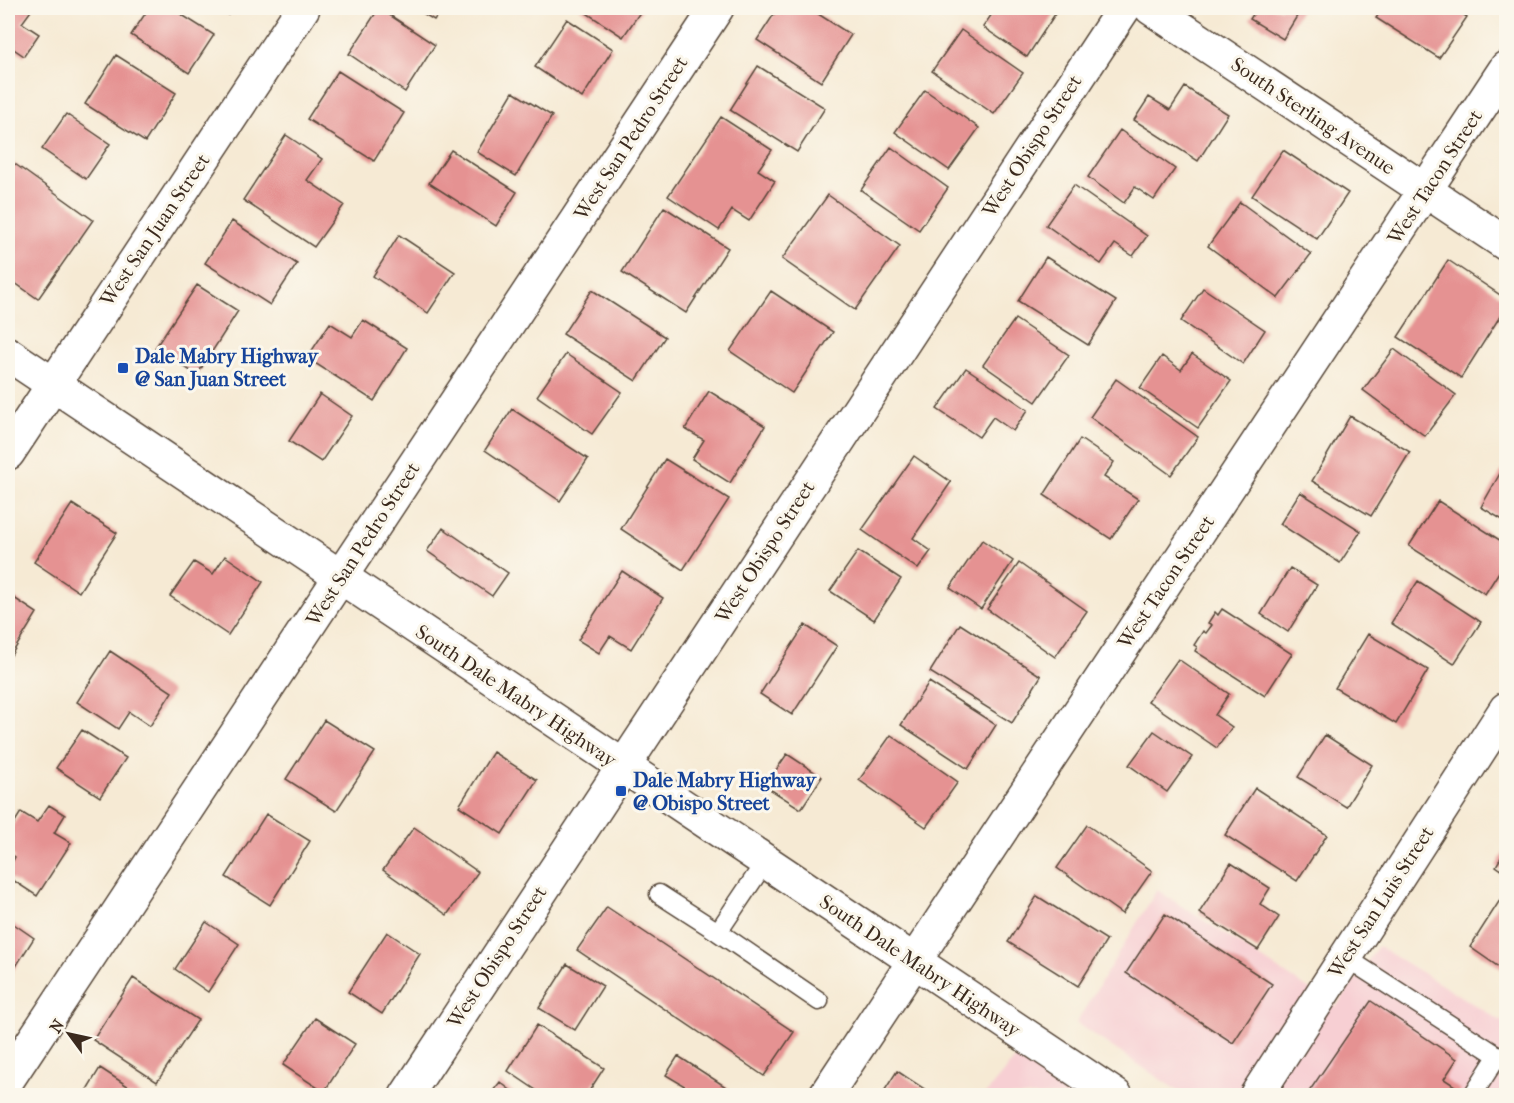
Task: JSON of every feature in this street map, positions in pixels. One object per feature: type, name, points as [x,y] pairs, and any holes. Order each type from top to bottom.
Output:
[{"type":"street","name":"West San Juan Street","points":[[8,453],[303,8]]},
{"type":"street","name":"West San Pedro Street","points":[[8,1079],[717,8]]},
{"type":"street","name":"West Obispo Street","points":[[406,1095],[1124,8]]},
{"type":"street","name":"South Sterling Avenue","points":[[1151,8],[1506,244]]},
{"type":"street","name":"West Tacon Street","points":[[825,1095],[1506,68]]},
{"type":"street","name":"South Dale Mabry Highway","points":[[8,354],[1116,1095]]},
{"type":"street","name":"West San Luis Street","points":[[1256,1095],[1506,709]]},
{"type":"lane","points":[[718,932],[765,862]]},
{"type":"lane","points":[[659,894],[819,1001]]},
{"type":"lane","points":[[1345,957],[1502,1058],[1472,1095]]},
{"type":"shaded area","points":[[1157,890],[1336,1007],[1378,946],[1506,1024],[1506,1095],[1184,1095],[1076,1023]]},
{"type":"shaded area","points":[[1021,1051],[1087,1096],[984,1096]]},
{"type":"building","points":[[8,8],[33,8],[22,23],[39,34],[24,56],[8,45]]},
{"type":"building","points":[[149,8],[171,8],[214,35],[189,73],[131,35]]},
{"type":"building","points":[[217,8],[233,8],[228,15]]},
{"type":"building","points":[[379,8],[435,45],[405,92],[349,54]]},
{"type":"building","points":[[414,8],[442,8],[434,20]]},
{"type":"building","points":[[579,8],[643,8],[623,37]]},
{"type":"building","points":[[778,8],[809,8],[851,35],[821,82],[757,40]]},
{"type":"building","points":[[996,8],[1059,8],[1027,57],[983,27]]},
{"type":"building","points":[[1257,8],[1302,8],[1283,39],[1250,19]]},
{"type":"building","points":[[1383,8],[1453,8],[1467,17],[1439,58],[1376,18]]},
{"type":"building","points":[[567,19],[613,49],[582,98],[535,67]]},
{"type":"building","points":[[961,30],[1023,73],[994,114],[932,71]]},
{"type":"building","points":[[116,55],[176,93],[145,142],[85,104]]},
{"type":"building","points":[[758,66],[825,108],[797,152],[730,110]]},
{"type":"building","points":[[338,71],[404,113],[374,161],[307,119]]},
{"type":"building","points":[[1185,87],[1228,114],[1198,161],[1134,120],[1149,97],[1170,110]]},
{"type":"building","points":[[925,90],[979,128],[949,170],[895,132]]},
{"type":"building","points":[[513,92],[552,116],[516,176],[477,152]]},
{"type":"building","points":[[66,114],[110,144],[86,179],[42,149]]},
{"type":"building","points":[[721,117],[772,150],[758,170],[775,181],[749,221],[732,210],[719,230],[668,196]]},
{"type":"building","points":[[1120,130],[1175,169],[1154,200],[1135,187],[1124,203],[1088,177]]},
{"type":"building","points":[[286,135],[322,159],[307,180],[344,205],[314,247],[243,200]]},
{"type":"building","points":[[891,147],[948,188],[919,230],[861,190]]},
{"type":"building","points":[[451,150],[517,192],[496,226],[429,183]]},
{"type":"building","points":[[1283,150],[1348,193],[1317,239],[1252,196]]},
{"type":"building","points":[[8,159],[93,220],[38,299],[8,278]]},
{"type":"building","points":[[1074,185],[1147,236],[1133,256],[1115,244],[1101,264],[1046,225]]},
{"type":"building","points":[[828,195],[900,246],[855,310],[782,259]]},
{"type":"building","points":[[1240,202],[1311,254],[1278,298],[1208,246]]},
{"type":"building","points":[[664,207],[728,248],[686,313],[622,272]]},
{"type":"building","points":[[232,221],[297,264],[270,305],[205,263]]},
{"type":"building","points":[[399,235],[455,272],[428,313],[373,276]]},
{"type":"building","points":[[1046,257],[1116,301],[1088,345],[1018,301]]},
{"type":"building","points":[[1448,260],[1506,299],[1506,307],[1461,378],[1398,337]]},
{"type":"building","points":[[197,285],[238,311],[197,375],[155,348]]},
{"type":"building","points":[[1203,288],[1265,330],[1243,364],[1181,321]]},
{"type":"building","points":[[592,290],[665,337],[636,381],[563,334]]},
{"type":"building","points":[[771,291],[833,332],[792,393],[730,351]]},
{"type":"building","points":[[1015,319],[1069,355],[1036,402],[983,365]]},
{"type":"building","points":[[363,320],[407,348],[374,401],[307,358],[330,323],[352,337]]},
{"type":"building","points":[[1394,349],[1456,395],[1425,436],[1363,390]]},
{"type":"building","points":[[566,354],[622,392],[592,434],[537,396]]},
{"type":"building","points":[[1192,354],[1231,381],[1198,428],[1140,388],[1162,356],[1181,370]]},
{"type":"building","points":[[966,368],[1028,410],[1013,431],[993,417],[979,437],[937,409]]},
{"type":"building","points":[[1116,379],[1198,437],[1171,475],[1090,417]]},
{"type":"building","points":[[709,391],[765,426],[730,483],[692,459],[704,440],[685,429]]},
{"type":"building","points":[[320,394],[352,416],[321,462],[289,441]]},
{"type":"building","points":[[512,409],[588,459],[560,501],[485,450]]},
{"type":"building","points":[[1350,416],[1410,452],[1371,516],[1312,481]]},
{"type":"building","points":[[1080,439],[1114,462],[1104,477],[1138,499],[1111,539],[1044,495]]},
{"type":"building","points":[[914,456],[951,482],[913,538],[931,551],[918,569],[862,530]]},
{"type":"building","points":[[665,459],[729,499],[683,570],[621,529]]},
{"type":"building","points":[[1506,463],[1506,522],[1481,507]]},
{"type":"building","points":[[1300,492],[1361,531],[1340,563],[1280,524]]},
{"type":"building","points":[[1438,501],[1506,544],[1506,561],[1485,594],[1409,546]]},
{"type":"building","points":[[72,504],[117,533],[79,592],[34,562]]},
{"type":"building","points":[[443,528],[508,573],[492,596],[427,551]]},
{"type":"building","points":[[982,540],[1013,561],[981,609],[950,588]]},
{"type":"building","points":[[858,551],[901,579],[874,620],[830,591]]},
{"type":"building","points":[[225,556],[263,582],[228,635],[170,596],[194,562],[213,574]]},
{"type":"building","points":[[1019,563],[1087,611],[1055,657],[987,609]]},
{"type":"building","points":[[1290,568],[1317,585],[1288,632],[1261,614]]},
{"type":"building","points":[[622,571],[663,598],[631,649],[610,636],[599,653],[578,640]]},
{"type":"building","points":[[1418,581],[1481,622],[1454,664],[1391,623]]},
{"type":"building","points":[[8,594],[37,613],[8,660]]},
{"type":"building","points":[[1222,609],[1292,654],[1265,696],[1195,651],[1197,647],[1194,645],[1203,631],[1206,633],[1212,625],[1208,623],[1215,612],[1218,615]]},
{"type":"building","points":[[960,624],[1041,676],[1012,723],[930,672]]},
{"type":"building","points":[[805,625],[837,646],[792,715],[760,694]]},
{"type":"building","points":[[1368,634],[1428,670],[1396,724],[1335,688]]},
{"type":"building","points":[[110,651],[172,692],[150,726],[129,712],[118,729],[77,702]]},
{"type":"building","points":[[1178,659],[1229,694],[1215,715],[1232,727],[1217,748],[1148,701]]},
{"type":"building","points":[[929,682],[996,725],[968,769],[901,725]]},
{"type":"building","points":[[324,720],[375,752],[336,811],[286,779]]},
{"type":"building","points":[[82,730],[126,758],[100,797],[56,768]]},
{"type":"building","points":[[1154,731],[1192,757],[1167,792],[1129,765]]},
{"type":"building","points":[[891,735],[958,782],[926,827],[859,780]]},
{"type":"building","points":[[1325,735],[1372,765],[1346,807],[1298,777]]},
{"type":"building","points":[[493,752],[537,780],[502,834],[459,806]]},
{"type":"building","points":[[787,754],[822,777],[801,809],[765,786]]},
{"type":"building","points":[[1255,788],[1327,835],[1297,881],[1225,835]]},
{"type":"building","points":[[49,805],[65,815],[54,833],[71,843],[37,896],[8,877],[8,870],[15,857],[8,852],[8,833],[21,812],[37,822]]},
{"type":"building","points":[[266,814],[310,841],[270,905],[226,877]]},
{"type":"building","points":[[1087,825],[1152,871],[1122,914],[1057,868]]},
{"type":"building","points":[[414,827],[478,872],[447,915],[383,870]]},
{"type":"building","points":[[1506,849],[1506,873],[1496,866]]},
{"type":"building","points":[[1231,863],[1270,888],[1260,904],[1279,917],[1258,950],[1199,913]]},
{"type":"building","points":[[1037,896],[1107,940],[1078,986],[1008,942]]},
{"type":"building","points":[[1500,900],[1506,904],[1506,972],[1470,947]]},
{"type":"building","points":[[607,907],[794,1032],[764,1076],[577,950]]},
{"type":"building","points":[[1165,914],[1272,984],[1233,1043],[1126,973]]},
{"type":"building","points":[[8,920],[34,938],[8,979]]},
{"type":"building","points":[[206,922],[239,944],[208,992],[175,969]]},
{"type":"building","points":[[387,932],[420,954],[382,1014],[348,992]]},
{"type":"building","points":[[567,964],[603,986],[575,1030],[539,1008]]},
{"type":"building","points":[[133,978],[198,1020],[157,1082],[93,1040]]},
{"type":"building","points":[[1371,1001],[1457,1059],[1444,1079],[1461,1090],[1458,1096],[1306,1096]]},
{"type":"building","points":[[315,1018],[355,1044],[324,1092],[283,1065]]},
{"type":"building","points":[[537,1025],[604,1068],[586,1096],[545,1096],[508,1071]]},
{"type":"building","points":[[678,1056],[740,1096],[683,1096],[688,1088],[666,1075]]},
{"type":"building","points":[[100,1068],[143,1096],[83,1096]]},
{"type":"building","points":[[897,1071],[935,1096],[881,1096]]},
{"type":"building","points":[[500,1082],[518,1096],[489,1096]]},
{"type":"place","name":"Dale Mabry Highway @ San Juan Street","points":[[123,368]]},
{"type":"place","name":"Dale Mabry Highway @ Obispo Street","points":[[621,791]]}]
